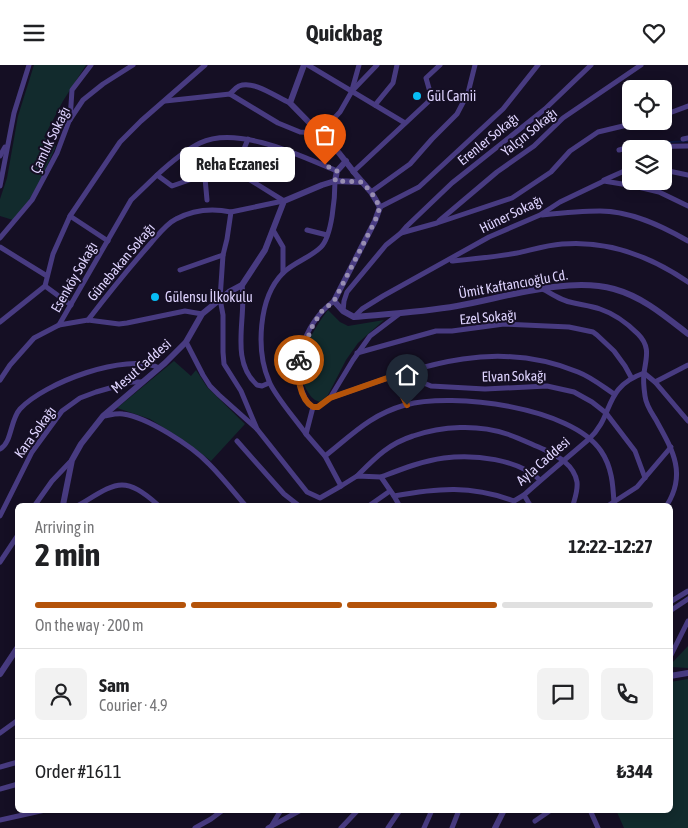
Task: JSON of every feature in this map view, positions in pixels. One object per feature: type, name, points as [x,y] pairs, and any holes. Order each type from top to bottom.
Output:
[{"type":"street","points":[[0,186],[14,113],[30,65]]},
{"type":"street","points":[[70,121],[71,93],[91,65]]},
{"type":"street","name":"Çamlık Sokağı","points":[[0,238],[32,200],[70,121],[85,98],[133,65]]},
{"type":"street","points":[[0,322],[45,286],[53,254],[70,216],[120,142],[205,65]]},
{"type":"street","points":[[290,103],[304,65]]},
{"type":"street","points":[[308,65],[405,123]]},
{"type":"street","points":[[352,91],[359,65]]},
{"type":"street","points":[[165,101],[230,94],[278,123],[300,132],[320,133],[336,117],[352,91],[377,65]]},
{"type":"street","points":[[375,105],[393,83],[398,65]]},
{"type":"street","points":[[354,172],[428,102],[430,92],[426,78],[440,65]]},
{"type":"street","points":[[371,192],[410,164],[457,114],[468,93],[475,65]]},
{"type":"street","points":[[313,407],[306,400],[300,386],[298,361],[316,318],[334,301],[371,229],[380,207],[419,187],[503,109],[538,65]]},
{"type":"street","name":"Erenler Sokağı","points":[[343,311],[344,301],[353,285],[386,245],[401,233],[452,183],[545,109],[591,65]]},
{"type":"street","name":"Yalçın Sokağı","points":[[437,223],[497,172],[534,147],[563,118],[641,65]]},
{"type":"street","points":[[230,94],[240,85],[253,85],[290,103],[346,161],[371,192],[380,207]]},
{"type":"street","points":[[672,112],[688,106]]},
{"type":"street","name":"Erenler Sokağı","points":[[401,233],[512,198],[551,171],[570,151],[598,132],[622,126]]},
{"type":"street","name":"Esenköy Sokağı","points":[[0,380],[10,365],[34,338],[59,325],[131,200],[179,156],[201,143],[222,137],[248,139],[300,155],[337,171]]},
{"type":"street","points":[[233,176],[248,139]]},
{"type":"street","points":[[0,156],[7,144]]},
{"type":"street","points":[[619,150],[630,147],[688,147]]},
{"type":"street","points":[[341,486],[326,456],[306,434],[269,383],[261,355],[263,320],[267,298],[283,273],[321,247],[330,225],[335,201],[337,171],[346,161]]},
{"type":"street","points":[[672,172],[688,175]]},
{"type":"street","name":"Hüner Sokağı","points":[[354,317],[362,309],[383,296],[449,261],[489,237],[540,215],[560,202],[622,173]]},
{"type":"street","points":[[157,175],[172,187],[195,178],[223,179],[239,175],[244,176],[284,201],[335,181],[362,182]]},
{"type":"street","points":[[205,178],[207,201]]},
{"type":"street","points":[[604,181],[659,192],[688,206]]},
{"type":"street","name":"Günebakan Sokağı","points":[[88,321],[145,249],[174,220],[190,213],[207,209],[220,209],[232,212],[284,201]]},
{"type":"street","name":"Mesut Caddesi","points":[[63,503],[72,460],[81,444],[104,416],[186,342],[202,314],[220,299],[242,285],[264,250],[284,201]]},
{"type":"street","points":[[540,215],[602,211],[631,216],[667,229],[688,241]]},
{"type":"street","points":[[232,212],[223,255],[220,299],[223,312],[222,352],[224,364],[241,391],[257,429]]},
{"type":"street","points":[[70,216],[108,241]]},
{"type":"street","points":[[273,230],[283,247],[283,273]]},
{"type":"street","points":[[307,230],[327,235]]},
{"type":"street","points":[[449,261],[489,258],[561,244],[596,244],[639,254],[664,266],[688,282]]},
{"type":"street","points":[[0,247],[47,276]]},
{"type":"street","points":[[180,270],[223,255]]},
{"type":"street","points":[[242,285],[244,297],[241,346],[244,367],[258,385],[262,386],[269,383]]},
{"type":"street","name":"Ümit Kaftancıoğlu Cd.","points":[[354,317],[456,306],[543,289],[584,285],[622,291],[656,309],[688,334]]},
{"type":"street","points":[[45,286],[71,305]]},
{"type":"street","points":[[543,289],[558,298],[604,310],[624,321],[645,343],[648,351],[644,373],[645,396],[648,407],[671,447],[677,463],[675,488],[668,503]]},
{"type":"street","points":[[334,301],[343,311],[354,317]]},
{"type":"street","points":[[59,325],[88,321],[119,324],[185,311],[202,314]]},
{"type":"street","points":[[330,398],[370,336],[400,313]]},
{"type":"street","name":"Ezel Sokağı","points":[[358,353],[436,331],[452,331],[504,324],[569,327],[597,335],[614,351],[631,377]]},
{"type":"street","points":[[186,342],[210,386],[257,429],[307,492],[317,501],[358,476],[389,446],[414,435],[452,428],[488,429],[507,434],[564,460],[577,482],[574,503]]},
{"type":"street","points":[[313,407],[318,407],[330,398],[393,376],[446,361],[508,356],[541,361],[578,372],[614,394]]},
{"type":"street","points":[[0,449],[6,443],[14,419],[20,409],[60,383],[124,364],[150,364],[159,368]]},
{"type":"street","points":[[655,382],[688,365]]},
{"type":"street","points":[[644,373],[655,382],[688,421]]},
{"type":"street","name":"Ayla Caddesi","points":[[394,496],[446,488],[487,492],[514,501],[524,495],[590,438],[620,386],[631,377],[644,373]]},
{"type":"street","name":"Elvan Sokağı","points":[[402,374],[431,386],[485,389],[552,386],[574,392],[592,402],[606,413],[635,451],[645,478]]},
{"type":"street","points":[[393,376],[407,405]]},
{"type":"street","name":"Kara Sokağı","points":[[0,516],[32,452],[62,411],[80,398],[96,392],[131,382],[142,382]]},
{"type":"street","points":[[326,456],[375,416],[407,405],[446,401],[513,406],[551,418],[590,438],[601,451],[608,465],[613,484],[612,503]]},
{"type":"street","points":[[306,434],[313,407]]},
{"type":"street","points":[[104,416],[117,413],[129,415],[149,422],[164,431],[208,463],[243,503]]},
{"type":"street","points":[[237,441],[284,494],[295,503]]},
{"type":"street","points":[[613,503],[637,487],[671,447]]},
{"type":"street","points":[[358,476],[381,477],[418,464],[456,457],[497,460],[530,472],[540,480]]},
{"type":"street","points":[[36,503],[54,478],[72,460]]},
{"type":"street","points":[[381,477],[398,503]]},
{"type":"street","points":[[82,503],[103,491],[123,484],[140,490],[156,503]]},
{"type":"street","points":[[373,503],[390,491]]},
{"type":"street","points":[[524,495],[529,503]]},
{"type":"street","points":[[510,503],[514,501]]},
{"type":"street","points":[[0,562],[15,540]]},
{"type":"street","points":[[673,600],[688,591]]},
{"type":"street","points":[[673,609],[688,599]]},
{"type":"street","points":[[673,651],[688,621]]},
{"type":"street","points":[[0,674],[15,652]]},
{"type":"street","points":[[0,666],[8,663]]},
{"type":"street","points":[[673,676],[688,673]]},
{"type":"street","points":[[0,733],[15,722]]},
{"type":"street","points":[[0,767],[15,763]]},
{"type":"street","points":[[0,789],[15,785]]},
{"type":"street","points":[[0,820],[32,813]]},
{"type":"street","points":[[194,828],[218,813]]},
{"type":"street","points":[[270,827],[279,813]]},
{"type":"street","points":[[270,827],[296,813]]},
{"type":"street","points":[[341,828],[355,813]]},
{"type":"street","points":[[388,828],[398,813]]},
{"type":"street","points":[[424,828],[431,813]]},
{"type":"street","points":[[452,828],[457,813]]},
{"type":"street","points":[[494,828],[502,813]]},
{"type":"street","points":[[535,821],[547,813]]},
{"type":"street","points":[[591,813],[598,828]]},
{"type":"green space","points":[[34,65],[86,65],[63,101],[44,137],[56,146],[43,176],[27,204],[13,220],[0,216],[0,199],[7,178],[18,116]]},
{"type":"green space","points":[[328,310],[340,322],[348,326],[384,320],[358,343],[346,360],[328,395],[320,402],[313,399],[306,389],[302,368],[306,347],[316,327]]},
{"type":"green space","points":[[174,361],[191,376],[196,370],[207,387],[245,424],[211,461],[150,419],[117,408]]},
{"type":"green space","points":[[688,646],[688,668],[673,667],[673,662]]},
{"type":"green space","points":[[688,679],[688,828],[624,828],[617,813],[673,813],[673,682]]},
{"type":"waterway","points":[[672,142],[688,141]]},
{"type":"way so far","points":[[299,360],[316,318],[334,301],[346,275],[359,254],[380,207],[377,200],[362,182],[335,181],[337,171],[325,165]]},
{"type":"place","name":"Gül Camii","points":[[417,96]]},
{"type":"place","name":"Reha Eczanesi","points":[[325,165]]},
{"type":"place","name":"Gülensu İlkokulu","points":[[155,297]]},
{"type":"route","points":[[299,360],[298,376],[300,386],[310,406],[318,407],[330,398],[393,376],[407,405]]}]
